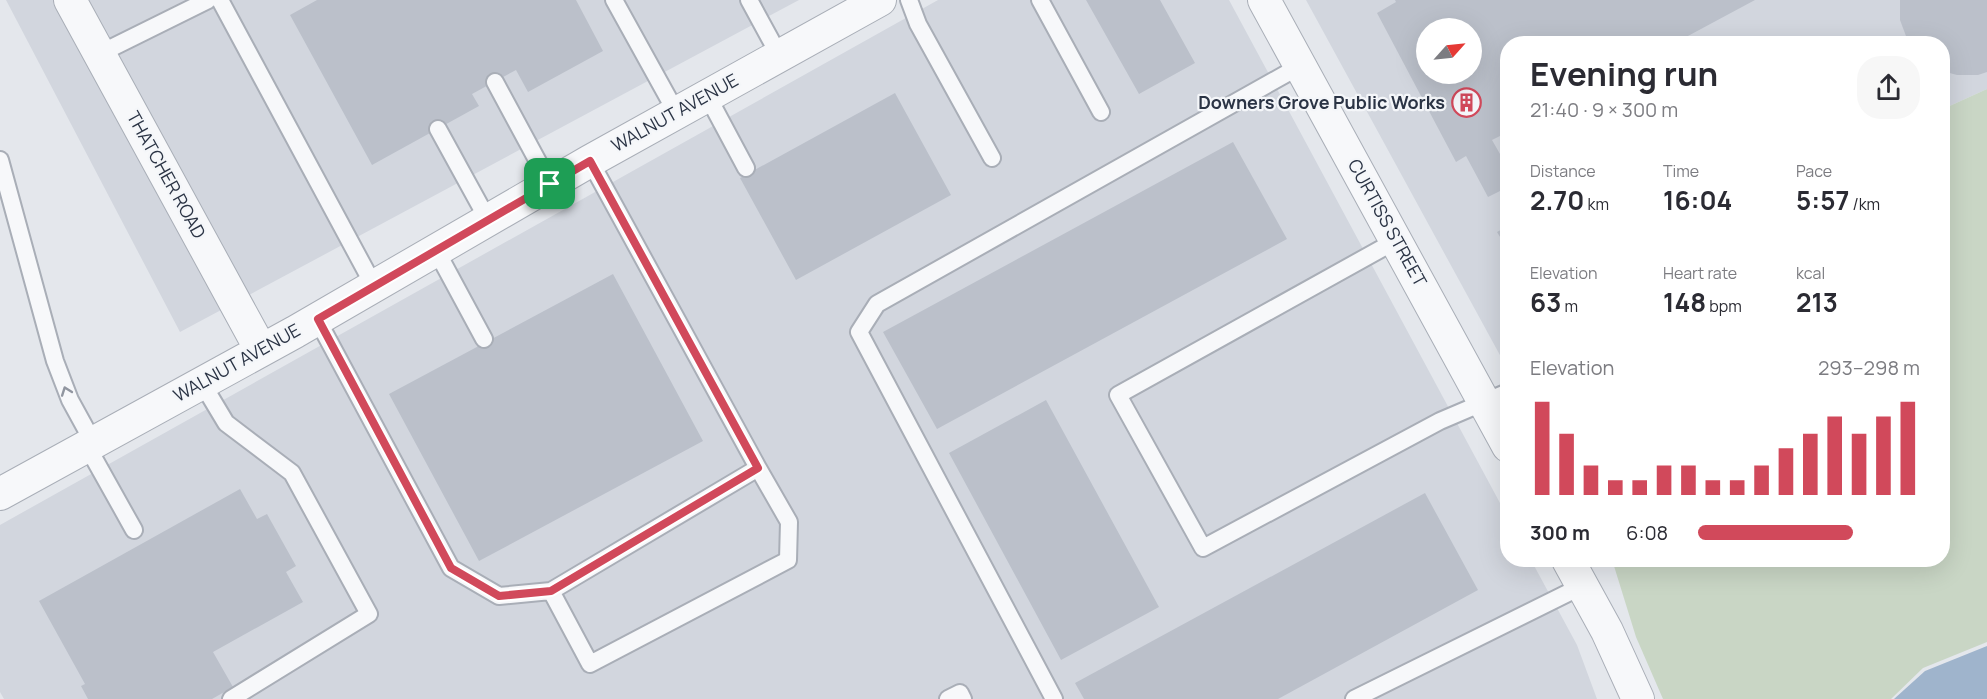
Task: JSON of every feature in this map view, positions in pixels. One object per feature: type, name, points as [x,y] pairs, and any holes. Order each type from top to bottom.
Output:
[{"type":"street","name":"THATCHER ROAD","points":[[70,0],[261,350]]},
{"type":"street","name":"WALNUT AVENUE","points":[[0,494],[318,319],[676,112],[880,0]]},
{"type":"street","name":"CURTISS STREET","points":[[1264,0],[1397,240],[1496,397],[1500,413]]},
{"type":"street","points":[[1577,568],[1638,699]]},
{"type":"lane","points":[[99,54],[208,0]]},
{"type":"lane","points":[[220,0],[374,286]]},
{"type":"lane","points":[[614,0],[676,112]]},
{"type":"lane","points":[[749,0],[779,56]]},
{"type":"lane","points":[[909,0],[918,24],[992,158]]},
{"type":"lane","points":[[1040,0],[1101,112]]},
{"type":"lane","points":[[1054,699],[859,332],[877,304],[1300,66]]},
{"type":"lane","points":[[495,82],[550,184]]},
{"type":"lane","points":[[706,95],[746,168]]},
{"type":"lane","points":[[438,129],[488,220]]},
{"type":"lane","points":[[0,160],[55,361],[90,444],[134,530]]},
{"type":"lane","points":[[551,591],[590,664],[788,560],[789,522],[590,161]]},
{"type":"lane","points":[[1397,240],[1118,395],[1203,548],[1440,421],[1496,397]]},
{"type":"lane","points":[[436,250],[484,339]]},
{"type":"lane","points":[[318,319],[451,568],[499,596],[551,591],[758,468]]},
{"type":"lane","points":[[202,383],[226,423],[292,473],[369,614],[231,699]]},
{"type":"lane","points":[[1354,699],[1577,568]]},
{"type":"lane","points":[[948,699],[960,693],[963,699]]},
{"type":"shaded area","points":[[6,0],[799,0],[180,332]]},
{"type":"shaded area","points":[[938,0],[1229,0],[1500,503],[1500,567],[1535,567],[1577,645],[1597,699],[4,699],[0,692],[0,525]]},
{"type":"shaded area","points":[[1306,0],[1987,0],[1987,89],[1950,106],[1950,36],[1500,36],[1500,355]]},
{"type":"green space","points":[[1987,89],[1987,642],[1923,668],[1891,699],[1663,699],[1636,637],[1614,567],[1950,567],[1950,106]]},
{"type":"water","points":[[1987,646],[1987,699],[1894,699],[1925,671]]},
{"type":"building","points":[[317,0],[576,0],[603,51],[528,92],[516,70],[472,94],[479,106],[372,165],[290,15]]},
{"type":"building","points":[[1086,0],[1160,0],[1195,63],[1139,94]]},
{"type":"building","name":"Downers Grove Public Works","points":[[1395,0],[1755,0],[1688,36],[1500,36],[1500,136],[1492,140],[1500,154],[1500,191],[1488,197],[1466,156],[1456,162],[1377,13],[1396,2]]},
{"type":"building","points":[[1900,0],[1987,0],[1987,72],[1978,75],[1950,73],[1950,36],[1906,36],[1900,20]]},
{"type":"building","points":[[895,93],[951,195],[796,280],[740,178]]},
{"type":"building","points":[[1233,142],[1287,239],[937,429],[883,332]]},
{"type":"building","points":[[613,274],[703,441],[479,561],[389,394]]},
{"type":"building","points":[[1046,400],[1159,607],[1061,660],[949,453]]},
{"type":"building","points":[[240,489],[257,519],[267,514],[296,566],[286,572],[303,602],[213,652],[233,687],[212,699],[88,699],[81,686],[85,684],[39,601]]},
{"type":"building","points":[[1425,493],[1478,590],[1278,699],[1084,699],[1075,683]]},
{"type":"place","name":"Downers Grove Public Works","points":[[1466,103]]},
{"type":"route","points":[[590,161],[758,468],[551,591],[499,596],[451,568],[318,319],[550,184],[590,161]]}]
